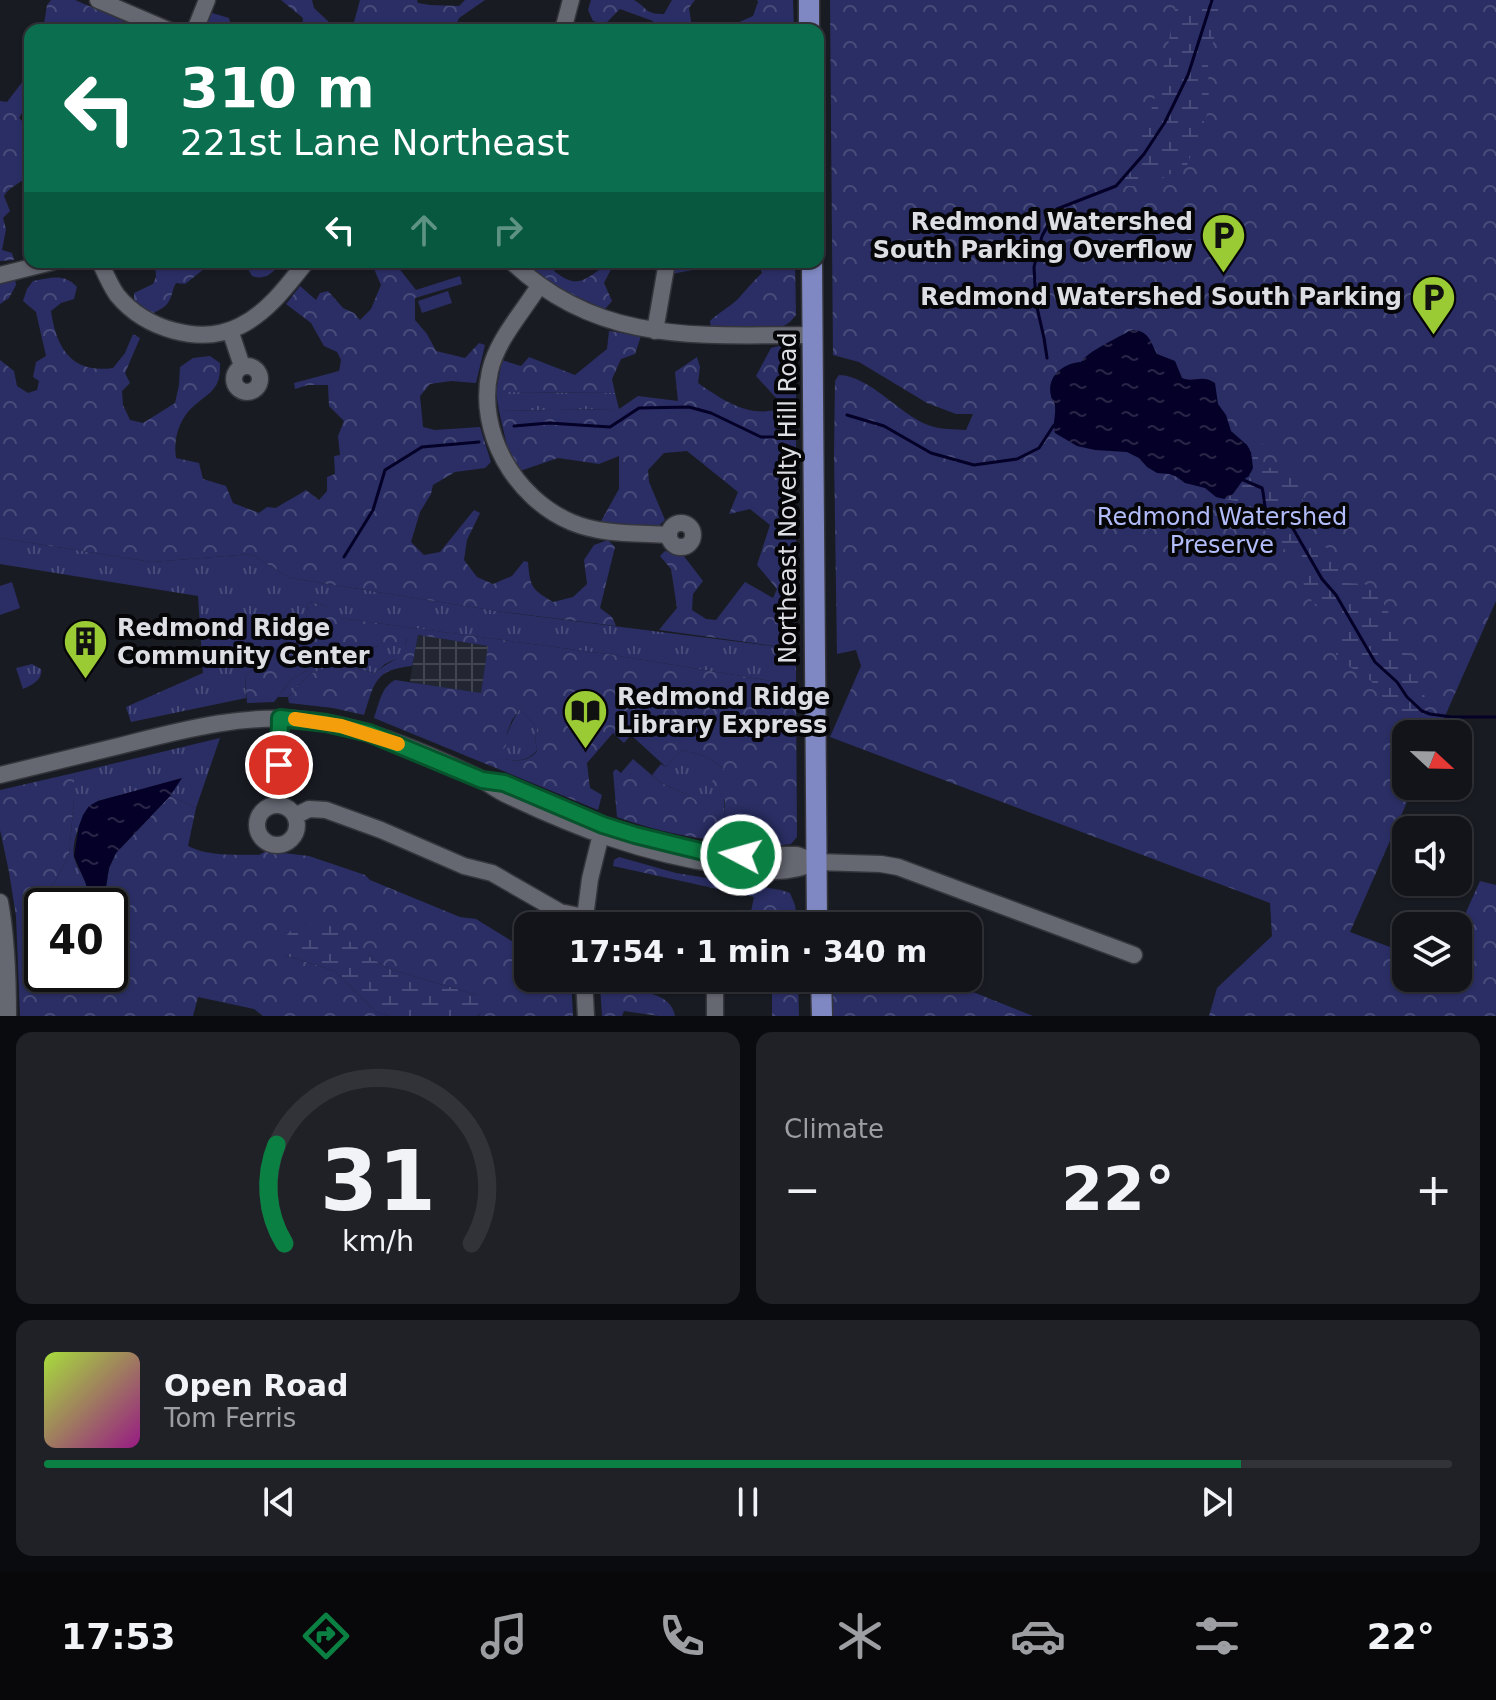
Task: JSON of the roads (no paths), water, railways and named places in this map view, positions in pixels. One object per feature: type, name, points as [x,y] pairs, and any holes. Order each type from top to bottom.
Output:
[{"type":"main road","points":[[809,0],[809,24]]},
{"type":"main road","name":"Northeast Novelty Hill Road","points":[[812,268],[817,912]]},
{"type":"main road","points":[[812,992],[812,1016]]},
{"type":"main road","points":[[821,992],[822,1016]]},
{"type":"street","points":[[98,0],[154,24]]},
{"type":"street","points":[[197,24],[207,0]]},
{"type":"street","points":[[565,24],[571,0]]},
{"type":"street","points":[[0,275],[28,268]]},
{"type":"street","points":[[103,268],[119,296],[147,319],[180,333],[216,333],[252,319],[281,293],[301,268]]},
{"type":"street","points":[[519,268],[539,286],[586,312],[622,324],[687,335],[813,335]]},
{"type":"street","points":[[655,331],[666,268]]},
{"type":"street","points":[[539,286],[498,349],[490,370],[487,389],[492,432],[505,460],[522,488],[571,522],[609,532],[668,535]]},
{"type":"street","points":[[230,330],[242,366]]},
{"type":"street","points":[[0,775],[192,729],[241,721],[280,718],[326,723],[369,733],[482,780],[501,793],[602,830],[644,850],[758,871],[797,871],[817,862],[898,867],[1134,955]]},
{"type":"street","points":[[278,805],[280,718]]},
{"type":"street","points":[[285,807],[295,816],[297,829],[290,840],[277,845],[265,841],[258,830],[259,818],[267,808],[285,807]]},
{"type":"street","points":[[295,816],[315,808],[335,813],[464,866],[492,873],[560,912]]},
{"type":"street","points":[[585,912],[602,830]]},
{"type":"street","points":[[0,902],[5,932],[8,1016]]},
{"type":"street","points":[[585,992],[586,1016]]},
{"type":"street","points":[[715,992],[715,1016]]},
{"type":"water","points":[[1131,330],[1145,334],[1157,354],[1175,361],[1182,378],[1206,379],[1215,383],[1218,404],[1226,415],[1231,431],[1251,452],[1253,468],[1233,494],[1224,499],[1216,497],[1205,488],[1185,483],[1169,474],[1157,473],[1127,452],[1077,446],[1055,433],[1055,407],[1050,389],[1054,377],[1063,368],[1081,362],[1096,349]]},
{"type":"water","points":[[182,778],[170,796],[116,853],[109,868],[106,888],[86,888],[74,856],[83,815],[89,806]]},
{"type":"waterway","points":[[1047,358],[1036,303],[1034,267],[1042,236],[1057,209],[1116,186],[1144,154],[1165,122],[1188,75],[1212,0]]},
{"type":"waterway","points":[[514,426],[549,423],[610,427],[639,408],[689,407],[711,413],[761,437],[789,437]]},
{"type":"waterway","points":[[847,415],[884,426],[931,453],[974,465],[1017,459],[1039,448],[1054,425]]},
{"type":"waterway","points":[[344,557],[373,510],[385,470],[422,447],[479,442]]},
{"type":"waterway","points":[[1241,479],[1262,488],[1268,513],[1291,525],[1375,662],[1397,682],[1407,697],[1430,714],[1496,717]]},
{"type":"place","name":"Redmond Watershed South Parking Overflow","points":[[1224,275]]},
{"type":"place","name":"Redmond Watershed South Parking","points":[[1433,336]]},
{"type":"place","name":"Redmond Ridge Community Center","points":[[86,681]]},
{"type":"place","name":"Redmond Ridge Library Express","points":[[586,750]]},
{"type":"park label","name":"Redmond Watershed Preserve","points":[[1222,531]]}]
